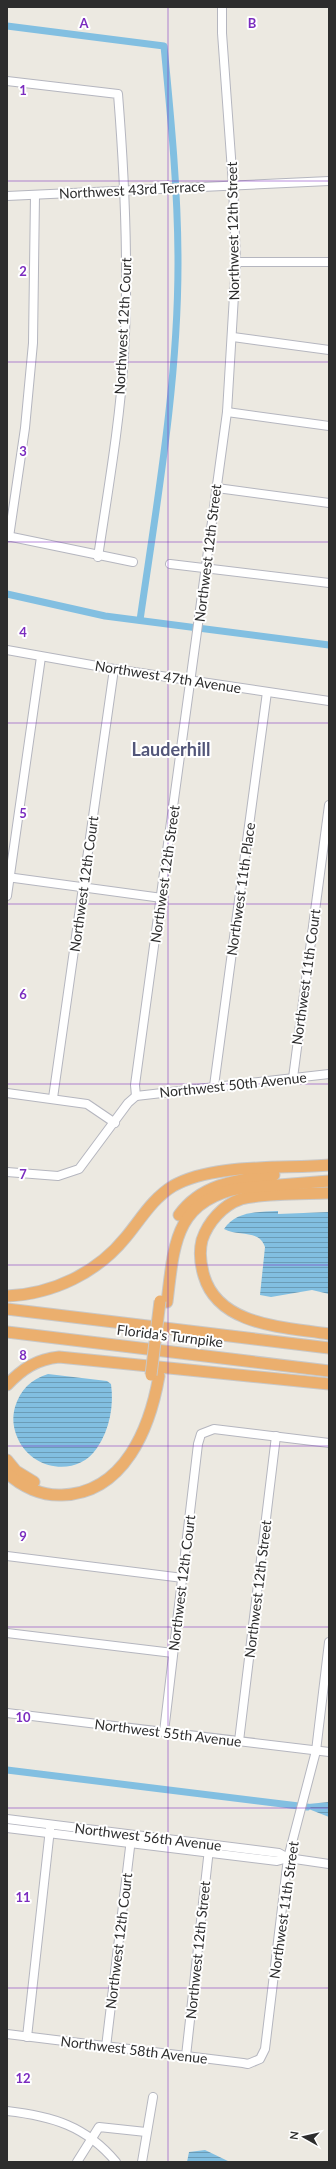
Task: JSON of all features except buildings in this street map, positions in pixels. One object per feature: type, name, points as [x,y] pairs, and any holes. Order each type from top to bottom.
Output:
[{"type":"highway","points":[[7,1473],[21,1484],[33,1490],[56,1495],[80,1493],[106,1481],[129,1457],[146,1426],[152,1409],[168,1239],[176,1220],[190,1203],[212,1188],[229,1181],[329,1165]]},
{"type":"highway","points":[[7,1296],[41,1290],[72,1280],[101,1263],[115,1250],[150,1206],[161,1195],[174,1186],[189,1179],[202,1175],[233,1171],[312,1167]]},
{"type":"highway","points":[[163,1302],[176,1238],[186,1219],[203,1202],[227,1190],[329,1181]]},
{"type":"highway","points":[[329,1193],[241,1199],[231,1204],[209,1225],[201,1245],[200,1255],[205,1281],[213,1293],[224,1305],[241,1316],[254,1321],[329,1334]]},
{"type":"highway","name":"Florida's Turnpike","points":[[7,1309],[329,1348]]},
{"type":"highway","name":"Florida's Turnpike","points":[[7,1332],[329,1371]]},
{"type":"highway","points":[[7,1385],[16,1375],[34,1363],[59,1357],[329,1384]]},
{"type":"highway","points":[[7,1460],[25,1478],[45,1487],[68,1488],[92,1480],[112,1465],[132,1439],[146,1406],[155,1375]]},
{"type":"street","name":"Northwest 12th Street","points":[[136,1096],[135,1085],[192,681],[227,412],[233,337],[236,262],[233,185],[222,33],[222,7]]},
{"type":"street","name":"Northwest 12th Court","points":[[7,81],[118,94],[125,191],[127,281],[124,356],[113,460],[98,557]]},
{"type":"street","name":"Northwest 43rd Terrace","points":[[7,196],[329,181]]},
{"type":"street","points":[[35,195],[33,343],[24,428],[8,536],[98,557],[133,562]]},
{"type":"street","points":[[236,262],[329,262]]},
{"type":"street","points":[[233,337],[329,350]]},
{"type":"street","points":[[227,412],[329,426]]},
{"type":"street","points":[[217,488],[329,503]]},
{"type":"street","points":[[170,564],[329,583]]},
{"type":"street","name":"Northwest 47th Avenue","points":[[7,650],[114,669],[329,701]]},
{"type":"street","points":[[7,896],[8,877],[41,657]]},
{"type":"street","name":"Northwest 12th Court","points":[[53,1098],[114,669]]},
{"type":"street","name":"Northwest 11th Place","points":[[214,1086],[267,692]]},
{"type":"street","name":"Northwest 11th Court","points":[[293,1078],[329,805]]},
{"type":"street","points":[[8,877],[162,898]]},
{"type":"street","name":"Northwest 50th Avenue","points":[[136,1096],[329,1074]]},
{"type":"street","points":[[7,1093],[53,1098],[87,1104],[115,1123]]},
{"type":"street","points":[[7,1172],[58,1176],[79,1169],[115,1123],[128,1102],[136,1096]]},
{"type":"street","name":"Northwest 12th Court","points":[[164,1732],[198,1444],[201,1434],[214,1429],[276,1436]]},
{"type":"street","name":"Northwest 12th Street","points":[[239,1741],[276,1436]]},
{"type":"street","points":[[276,1436],[329,1443]]},
{"type":"street","points":[[7,1556],[183,1578]]},
{"type":"street","points":[[7,1633],[173,1653]]},
{"type":"street","name":"Northwest 11th Street","points":[[260,2059],[265,2049],[288,1858],[316,1751],[329,1642]]},
{"type":"street","name":"Northwest 55th Avenue","points":[[7,1713],[329,1752]]},
{"type":"street","name":"Northwest 56th Avenue","points":[[7,1819],[50,1829]]},
{"type":"street","name":"Northwest 56th Avenue","points":[[7,1828],[50,1829],[209,1848],[279,1853],[288,1858],[329,1864]]},
{"type":"street","points":[[27,2037],[50,1829]]},
{"type":"street","name":"Northwest 12th Court","points":[[106,2046],[131,1839]]},
{"type":"street","name":"Northwest 12th Street","points":[[186,2056],[209,1848]]},
{"type":"street","name":"Northwest 58th Avenue","points":[[7,2034],[248,2064],[260,2059]]},
{"type":"street","points":[[142,2162],[153,2097]]},
{"type":"street","points":[[7,2111],[38,2114],[53,2118],[66,2124],[92,2139],[116,2162]]},
{"type":"street","points":[[77,2162],[92,2139],[95,2131],[103,2126],[146,2132]]},
{"type":"water","points":[[278,1211],[278,1214],[329,1212],[329,1294],[312,1290],[271,1297],[260,1295],[265,1247],[262,1241],[253,1236],[224,1229],[229,1223],[241,1216],[255,1212]]},
{"type":"water","points":[[48,1374],[107,1381],[111,1384],[112,1400],[110,1417],[101,1441],[97,1448],[88,1457],[78,1464],[67,1467],[55,1466],[33,1458],[25,1450],[18,1439],[14,1427],[15,1407],[23,1390],[31,1382]]},
{"type":"water","points":[[329,1802],[329,1817],[306,1808],[308,1804]]},
{"type":"water","points":[[205,2150],[230,2162],[187,2162],[189,2152]]},
{"type":"waterway","points":[[7,26],[164,46],[172,128],[177,209],[177,308],[165,442],[140,620]]},
{"type":"waterway","points":[[7,594],[105,616],[329,645]]},
{"type":"waterway","points":[[7,1770],[307,1807]]},
{"type":"district","name":"Lauderhill","points":[[171,750]]}]
